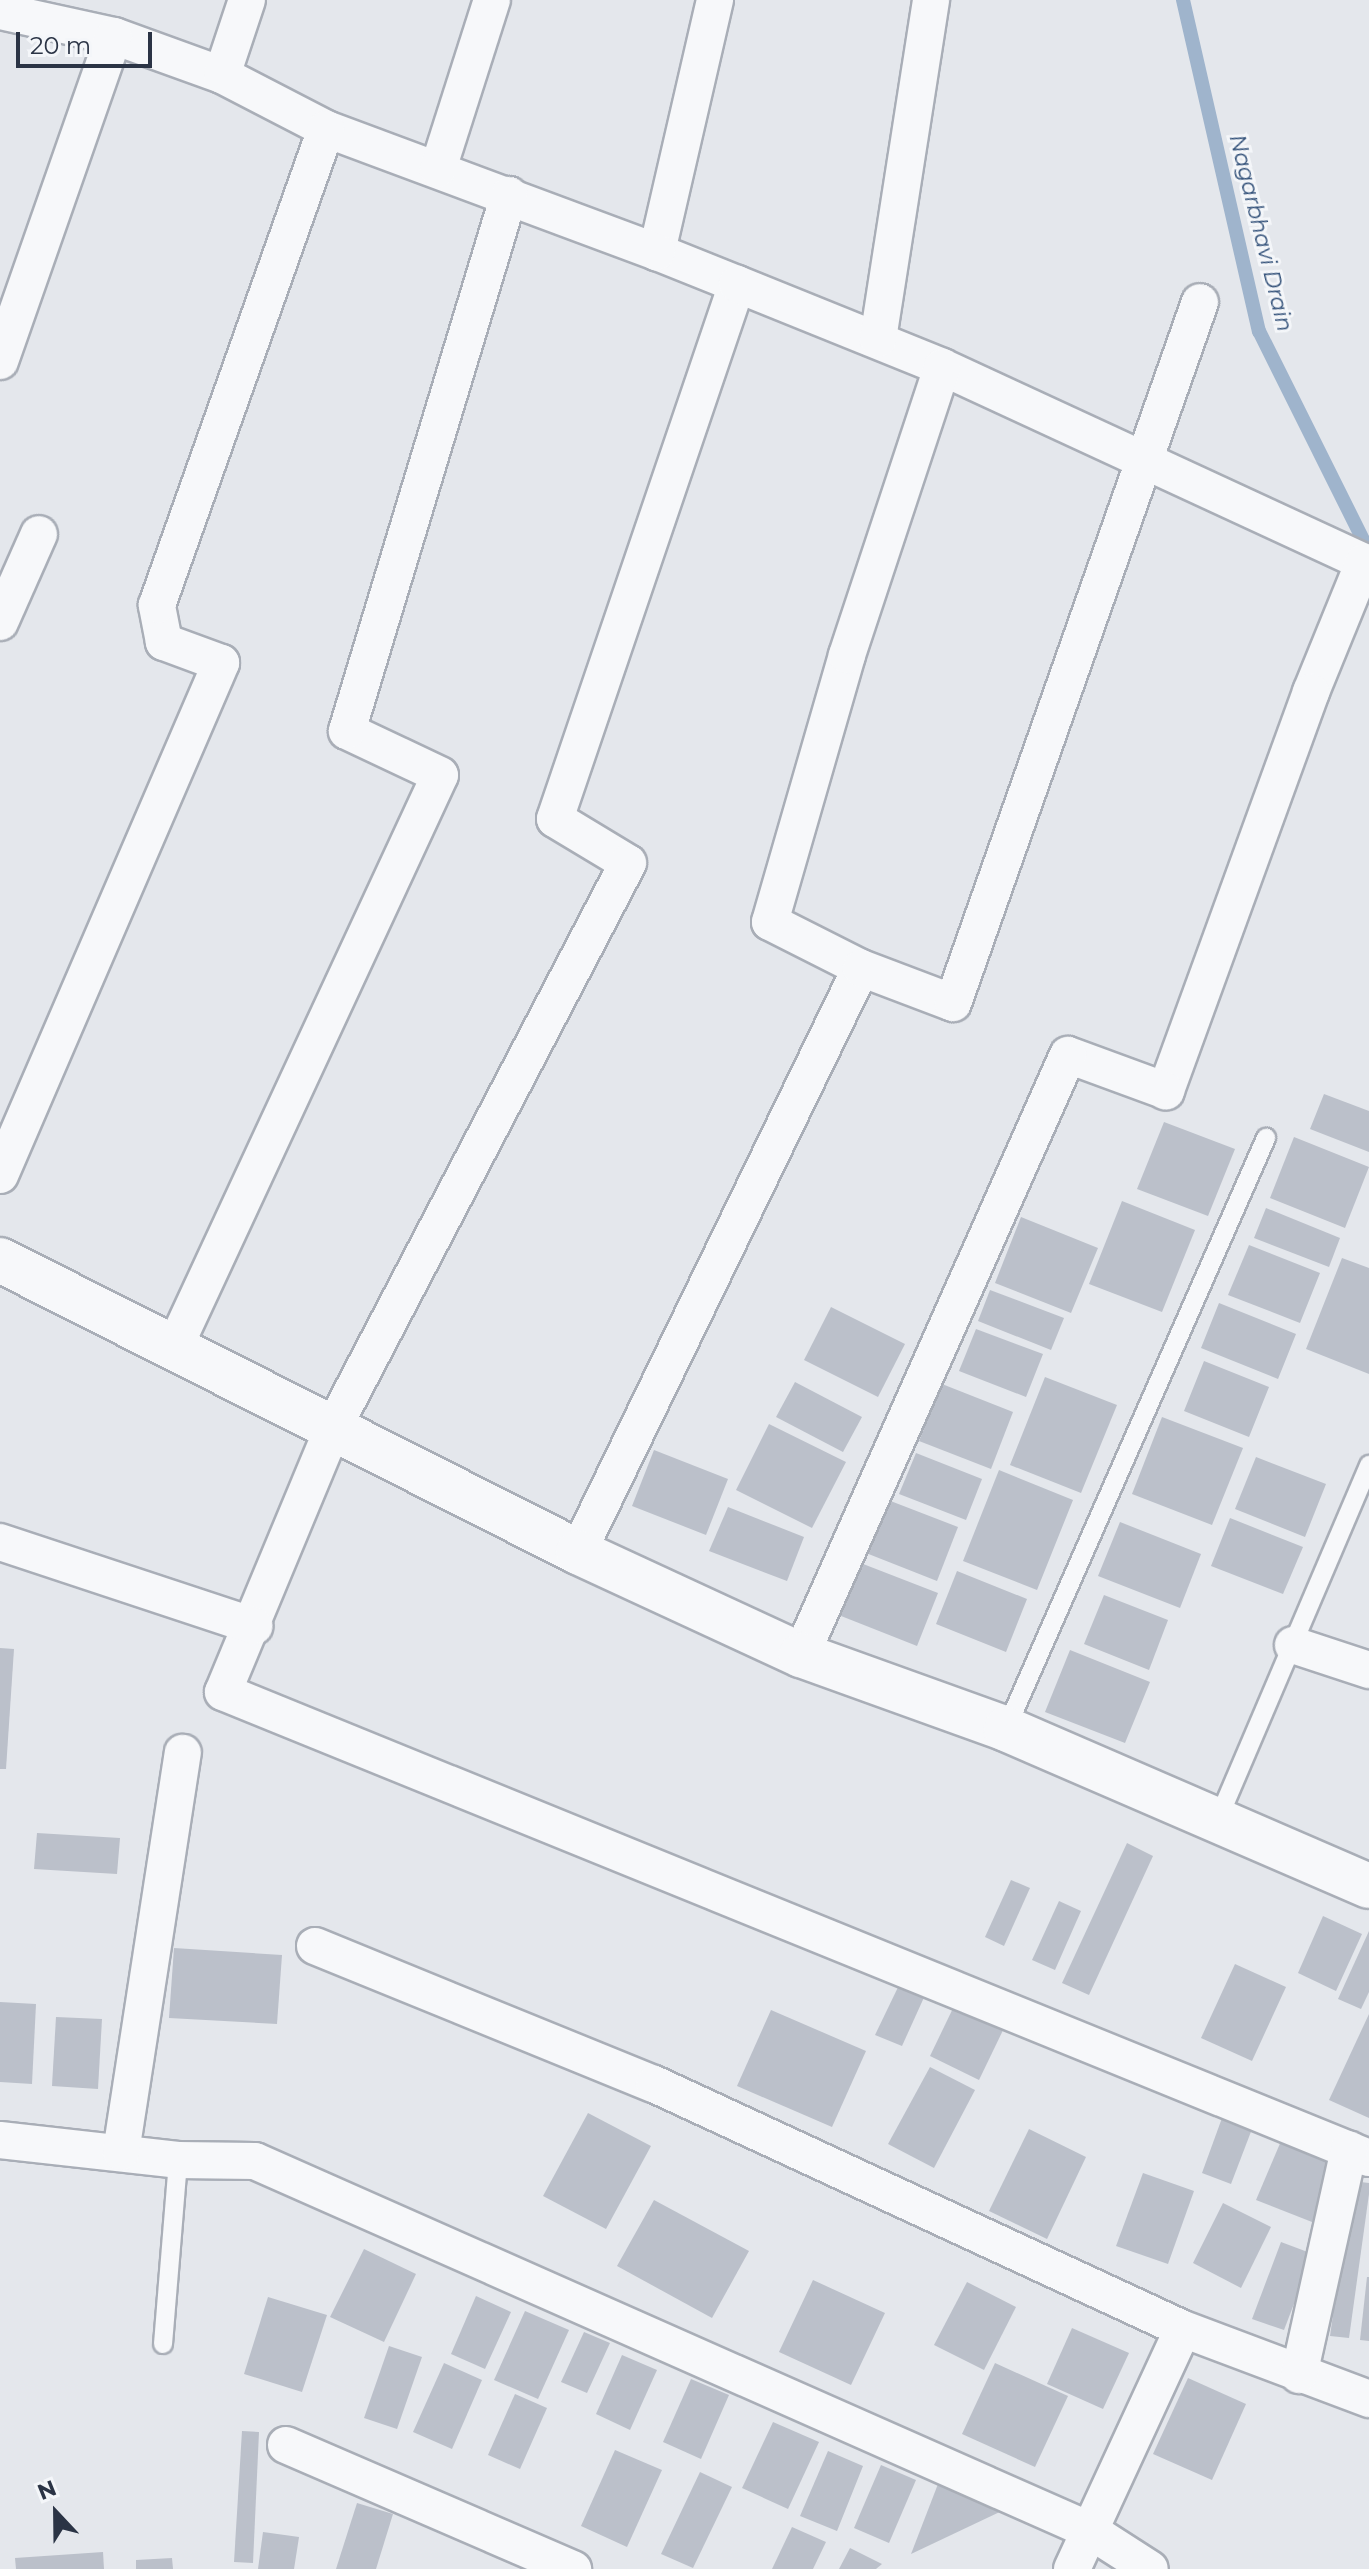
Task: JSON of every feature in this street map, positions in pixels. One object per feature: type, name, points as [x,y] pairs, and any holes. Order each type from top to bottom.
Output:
[{"type":"street","points":[[222,75],[247,0]]},
{"type":"street","points":[[438,169],[492,0]]},
{"type":"street","points":[[657,252],[715,0]]},
{"type":"street","points":[[878,339],[931,0]]},
{"type":"street","points":[[12,8],[114,36],[222,75],[326,129],[509,195],[878,339],[1364,562],[1311,692],[1166,1091],[1068,1055],[801,1655]]},
{"type":"street","points":[[0,361],[114,36]]},
{"type":"street","points":[[0,1175],[221,663],[164,642],[157,605],[326,129]]},
{"type":"street","points":[[175,1346],[440,775],[347,731],[509,195]]},
{"type":"street","points":[[737,284],[555,819],[628,863],[333,1428],[254,1626],[223,1692],[1359,2153],[1299,2375]]},
{"type":"street","points":[[942,367],[847,655],[770,922],[861,968],[953,1003],[1200,302]]},
{"type":"street","points":[[0,622],[39,534]]},
{"type":"street","points":[[578,1552],[861,968]]},
{"type":"street","points":[[0,1260],[578,1552],[801,1655],[1006,1729],[1219,1817],[1369,1886]]},
{"type":"street","points":[[0,1542],[254,1626]]},
{"type":"street","points":[[1293,1645],[1369,1670]]},
{"type":"street","points":[[121,2152],[183,1753]]},
{"type":"street","points":[[315,1946],[654,2084],[1183,2329],[1369,2399]]},
{"type":"street","points":[[2,2146],[121,2152],[178,2160],[255,2161],[1089,2530],[1150,2569]]},
{"type":"street","points":[[1072,2569],[1183,2329]]},
{"type":"street","points":[[286,2445],[573,2569]]},
{"type":"lane","points":[[1006,1729],[1266,1138]]},
{"type":"lane","points":[[1219,1817],[1369,1465]]},
{"type":"lane","points":[[163,2344],[178,2160]]},
{"type":"building","points":[[1324,1094],[1369,1111],[1369,1152],[1310,1129]]},
{"type":"building","points":[[1164,1122],[1235,1149],[1208,1216],[1137,1189]]},
{"type":"building","points":[[1294,1137],[1369,1167],[1345,1228],[1270,1198]]},
{"type":"building","points":[[1122,1201],[1195,1230],[1162,1312],[1089,1284]]},
{"type":"building","points":[[1266,1208],[1340,1238],[1329,1267],[1254,1238]]},
{"type":"building","points":[[1021,1217],[1098,1248],[1071,1313],[995,1283]]},
{"type":"building","points":[[1249,1245],[1320,1273],[1300,1323],[1228,1295]]},
{"type":"building","points":[[1342,1258],[1369,1268],[1369,1374],[1306,1349]]},
{"type":"building","points":[[990,1290],[1064,1318],[1051,1350],[978,1321]]},
{"type":"building","points":[[1219,1303],[1296,1334],[1278,1379],[1201,1348]]},
{"type":"building","points":[[831,1307],[905,1344],[878,1397],[804,1360]]},
{"type":"building","points":[[976,1329],[1043,1354],[1026,1397],[959,1371]]},
{"type":"building","points":[[1204,1361],[1269,1387],[1249,1437],[1184,1411]]},
{"type":"building","points":[[1045,1377],[1117,1405],[1081,1493],[1010,1465]]},
{"type":"building","points":[[795,1382],[862,1417],[843,1452],[776,1417]]},
{"type":"building","points":[[942,1384],[1013,1412],[991,1469],[919,1441]]},
{"type":"building","points":[[1162,1417],[1243,1448],[1212,1525],[1132,1494]]},
{"type":"building","points":[[769,1424],[846,1462],[812,1528],[736,1490]]},
{"type":"building","points":[[654,1450],[728,1479],[706,1535],[632,1506]]},
{"type":"building","points":[[916,1453],[982,1479],[966,1520],[899,1494]]},
{"type":"building","points":[[1256,1457],[1326,1484],[1305,1537],[1235,1509]]},
{"type":"building","points":[[999,1470],[1073,1500],[1037,1590],[963,1561]]},
{"type":"building","points":[[888,1500],[958,1527],[937,1581],[866,1553]]},
{"type":"building","points":[[728,1507],[804,1537],[787,1581],[709,1551]]},
{"type":"building","points":[[1230,1518],[1303,1547],[1283,1594],[1211,1566]]},
{"type":"building","points":[[1120,1522],[1201,1554],[1180,1608],[1098,1576]]},
{"type":"building","points":[[858,1562],[938,1593],[917,1646],[836,1614]]},
{"type":"building","points":[[957,1571],[1027,1599],[1006,1652],[936,1624]]},
{"type":"building","points":[[1104,1595],[1168,1620],[1149,1670],[1084,1644]]},
{"type":"building","points":[[0,1648],[14,1649],[6,1769],[0,1769]]},
{"type":"building","points":[[1070,1650],[1150,1682],[1125,1743],[1045,1712]]},
{"type":"building","points":[[37,1833],[120,1838],[117,1874],[34,1869]]},
{"type":"building","points":[[1127,1843],[1153,1856],[1089,1995],[1062,1983]]},
{"type":"building","points":[[1011,1880],[1030,1888],[1004,1946],[985,1937]]},
{"type":"building","points":[[1059,1901],[1081,1911],[1055,1970],[1032,1960]]},
{"type":"building","points":[[1323,1916],[1362,1934],[1336,1991],[1298,1973]]},
{"type":"building","points":[[1369,1931],[1369,1992],[1361,2009],[1338,1999]]},
{"type":"building","points":[[174,1948],[282,1955],[277,2024],[169,2018]]},
{"type":"building","points":[[1235,1964],[1286,1987],[1252,2061],[1201,2038]]},
{"type":"building","points":[[901,1981],[926,1993],[902,2046],[875,2035]]},
{"type":"building","points":[[957,2000],[1006,2024],[979,2080],[930,2056]]},
{"type":"building","points":[[0,2002],[36,2004],[32,2084],[0,2082]]},
{"type":"building","points":[[771,2010],[866,2051],[832,2127],[737,2086]]},
{"type":"building","points":[[1369,2014],[1369,2118],[1329,2100]]},
{"type":"building","points":[[56,2017],[102,2019],[98,2089],[52,2086]]},
{"type":"building","points":[[930,2067],[975,2090],[934,2168],[888,2144]]},
{"type":"building","points":[[588,2113],[651,2146],[606,2229],[543,2196]]},
{"type":"building","points":[[1222,2118],[1252,2129],[1231,2184],[1202,2173]]},
{"type":"building","points":[[1287,2127],[1342,2149],[1312,2222],[1256,2200]]},
{"type":"building","points":[[1029,2129],[1086,2157],[1047,2239],[989,2211]]},
{"type":"building","points":[[1143,2173],[1194,2191],[1168,2264],[1116,2246]]},
{"type":"building","points":[[1352,2181],[1369,2183],[1369,2194],[1349,2338],[1330,2336]]},
{"type":"building","points":[[654,2200],[749,2251],[712,2318],[617,2266]]},
{"type":"building","points":[[1223,2203],[1271,2227],[1241,2288],[1193,2263]]},
{"type":"building","points":[[1281,2242],[1313,2254],[1284,2330],[1252,2319]]},
{"type":"building","points":[[364,2249],[416,2274],[384,2342],[330,2317]]},
{"type":"building","points":[[1369,2277],[1369,2341],[1360,2340]]},
{"type":"building","points":[[813,2280],[885,2313],[851,2385],[779,2352]]},
{"type":"building","points":[[967,2282],[1016,2307],[984,2370],[934,2345]]},
{"type":"building","points":[[476,2296],[511,2312],[485,2369],[451,2354]]},
{"type":"building","points":[[268,2297],[327,2315],[302,2392],[244,2374]]},
{"type":"building","points":[[525,2311],[569,2330],[538,2399],[494,2380]]},
{"type":"building","points":[[1072,2328],[1129,2353],[1103,2409],[1047,2384]]},
{"type":"building","points":[[584,2332],[610,2343],[587,2393],[561,2382]]},
{"type":"building","points":[[389,2346],[422,2357],[397,2429],[364,2418]]},
{"type":"building","points":[[622,2355],[657,2370],[630,2430],[596,2414]]},
{"type":"building","points":[[444,2363],[482,2380],[452,2449],[413,2432]]},
{"type":"building","points":[[995,2363],[1068,2396],[1035,2467],[962,2434]]},
{"type":"building","points":[[1188,2378],[1246,2404],[1212,2480],[1153,2454]]},
{"type":"building","points":[[691,2379],[729,2395],[701,2459],[663,2442]]},
{"type":"building","points":[[515,2394],[547,2408],[520,2469],[488,2455]]},
{"type":"building","points":[[773,2422],[819,2442],[788,2509],[742,2488]]},
{"type":"building","points":[[242,2431],[259,2432],[253,2563],[234,2562]]},
{"type":"building","points":[[615,2450],[662,2470],[627,2547],[581,2526]]},
{"type":"building","points":[[828,2451],[863,2466],[837,2531],[800,2516]]},
{"type":"building","points":[[881,2465],[916,2480],[889,2543],[854,2528]]},
{"type":"building","points":[[700,2472],[732,2487],[693,2568],[661,2554]]},
{"type":"building","points":[[938,2484],[1006,2509],[911,2554]]},
{"type":"building","points":[[357,2503],[393,2514],[376,2569],[336,2569]]},
{"type":"building","points":[[792,2527],[826,2542],[813,2569],[772,2569]]},
{"type":"building","points":[[263,2532],[299,2537],[294,2569],[258,2569]]},
{"type":"building","points":[[850,2548],[882,2564],[876,2569],[839,2569]]},
{"type":"building","points":[[103,2552],[104,2569],[16,2569],[15,2558]]},
{"type":"building","points":[[172,2558],[173,2569],[136,2569],[136,2560]]},
{"type":"waterway","name":"Nagarbhavi Drain","points":[[1183,0],[1259,331],[1369,552]]}]
